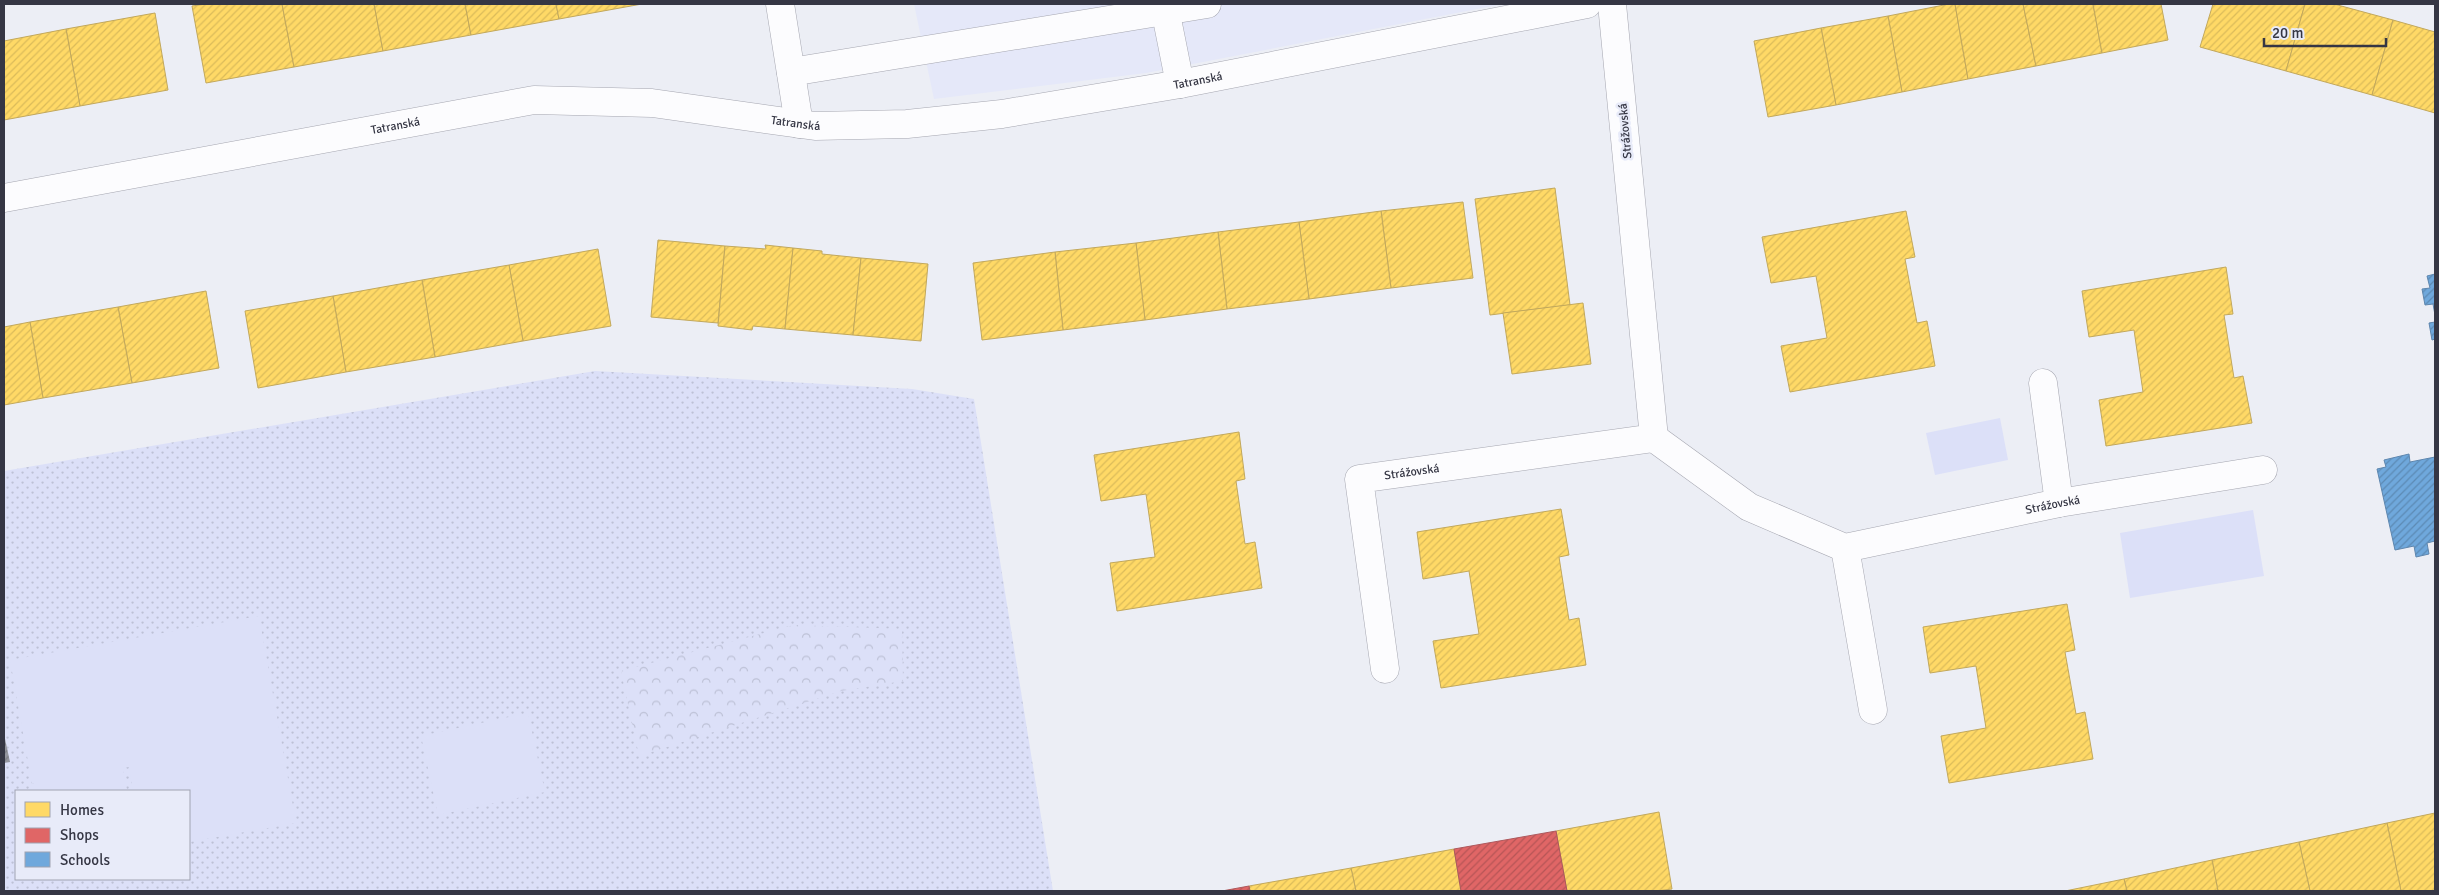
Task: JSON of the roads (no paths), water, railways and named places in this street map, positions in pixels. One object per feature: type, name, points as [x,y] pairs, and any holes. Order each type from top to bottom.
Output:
[{"type":"street","points":[[780,4],[799,124]]},
{"type":"street","points":[[791,72],[1165,7],[1207,4]]},
{"type":"street","name":"Tatranská","points":[[4,198],[534,100],[652,103],[816,126],[907,124],[983,116],[1180,84],[1515,10],[1587,4]]},
{"type":"street","name":"Strážovská","points":[[1385,669],[1359,479],[1654,438],[1612,4]]},
{"type":"street","points":[[1165,7],[1180,84]]},
{"type":"street","points":[[2044,383],[2060,503]]},
{"type":"street","points":[[1654,438],[1749,507],[1844,548],[1873,710]]},
{"type":"street","name":"Strážovská","points":[[1844,548],[2060,503],[2263,470]]}]
